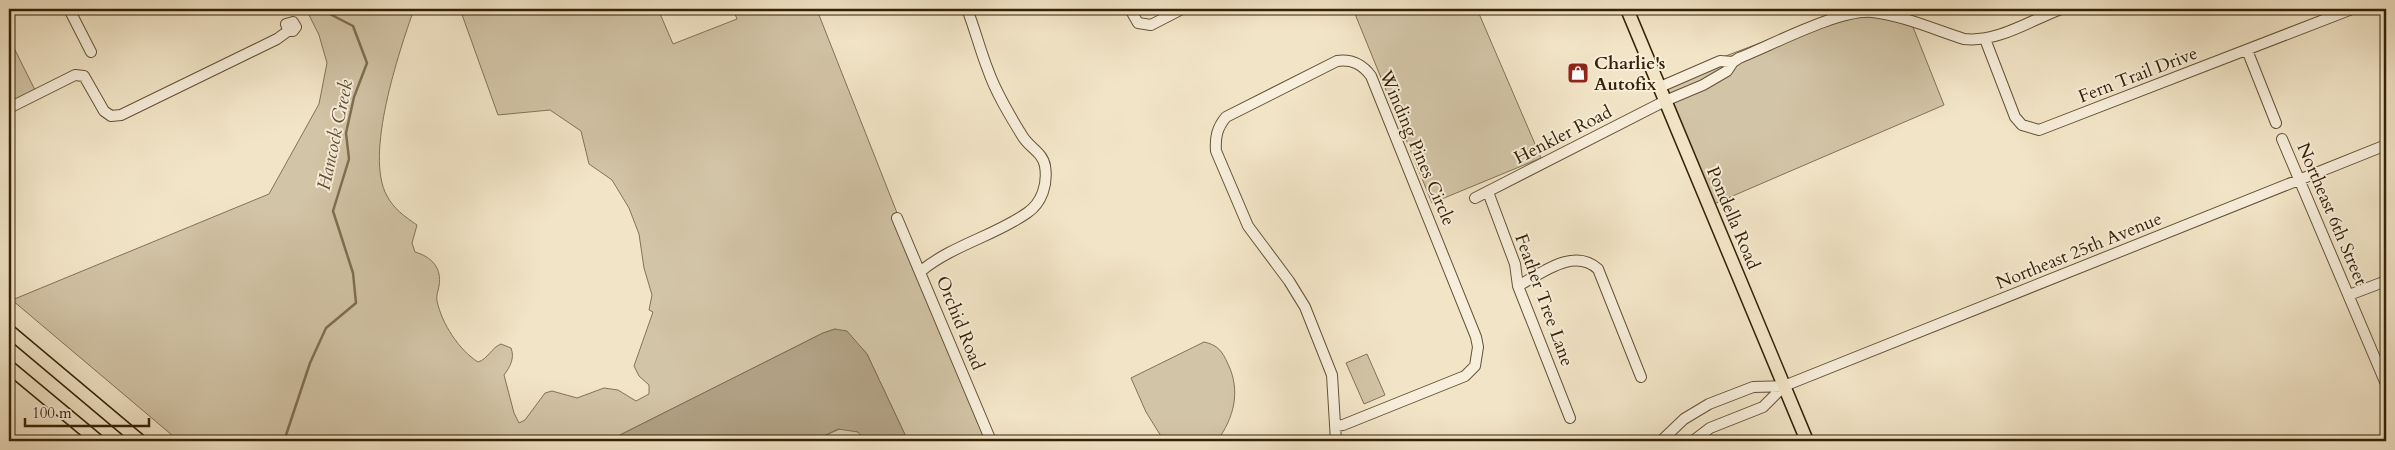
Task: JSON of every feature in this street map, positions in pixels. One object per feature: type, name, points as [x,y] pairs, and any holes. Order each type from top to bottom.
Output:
[{"type":"main road","name":"Pondella Road","points":[[1627,9],[1807,441]]},
{"type":"main road","points":[[9,331],[140,441]]},
{"type":"main road","points":[[9,367],[14,378],[98,441]]},
{"type":"street","points":[[69,9],[91,52]]},
{"type":"street","points":[[921,271],[951,251],[1006,226],[1029,212],[1038,203],[1044,192],[1045,167],[1042,156],[1027,143],[990,75],[967,9]]},
{"type":"street","points":[[1130,9],[1138,23],[1151,25],[1182,9]]},
{"type":"street","points":[[1660,87],[1720,61],[1733,62],[1841,16],[1862,12],[1883,14],[1964,39],[1985,39],[2061,9]]},
{"type":"street","name":"Fern Trail Drive","points":[[1985,39],[2016,117],[2022,125],[2039,130],[2352,9]]},
{"type":"street","points":[[9,108],[75,75],[84,76],[104,111],[112,116],[121,115],[277,39],[288,31]]},
{"type":"street","points":[[2247,50],[2276,123]]},
{"type":"street","name":"Winding Pines Circle","points":[[1335,426],[1343,425],[1465,376],[1475,366],[1478,347],[1460,293],[1372,76],[1366,68],[1345,60],[1337,61],[1226,117],[1217,130],[1215,140],[1216,151],[1243,217],[1289,281],[1305,307],[1332,375],[1335,426],[1336,441]]},
{"type":"street","name":"Henkler Road","points":[[1475,198],[1665,100],[1703,85],[1727,71],[1733,62]]},
{"type":"street","name":"Northeast 6th Street","points":[[2282,139],[2386,384]]},
{"type":"street","name":"Northeast 25th Avenue","points":[[1784,386],[2386,145]]},
{"type":"street","name":"Feather Tree Lane","points":[[1488,192],[1515,264],[1518,286],[1570,418]]},
{"type":"street","name":"Orchid Road","points":[[897,218],[921,271],[991,441]]},
{"type":"street","points":[[1518,286],[1573,259],[1592,263],[1598,270],[1642,377]]},
{"type":"street","points":[[2349,295],[2386,281]]},
{"type":"street","points":[[1661,441],[1684,418],[1709,404],[1753,387],[1784,386]]},
{"type":"street","points":[[1693,441],[1710,428],[1763,406],[1784,386]]},
{"type":"shaded area","points":[[306,9],[414,9],[386,103],[379,156],[381,178],[387,196],[396,209],[417,225],[412,243],[415,252],[431,260],[437,269],[440,280],[437,295],[439,310],[452,336],[464,351],[478,362],[501,344],[511,348],[511,362],[504,375],[514,413],[519,423],[525,420],[545,393],[552,391],[577,398],[604,388],[618,390],[636,401],[649,394],[649,385],[639,376],[634,366],[653,312],[649,310],[652,295],[644,268],[639,234],[629,208],[612,180],[589,164],[581,131],[550,110],[498,115],[460,9],[658,9],[673,44],[737,19],[733,9],[827,9],[819,15],[901,223],[993,441],[908,441],[867,354],[860,346],[835,329],[823,333],[608,441],[179,441],[12,300],[269,194],[319,104],[327,63],[319,35]]},
{"type":"shaded area","points":[[1353,9],[1477,9],[1541,158],[1432,203]]},
{"type":"shaded area","points":[[1854,10],[1911,22],[1944,105],[1714,204],[1662,80],[1813,23]]},
{"type":"shaded area","points":[[9,38],[35,90],[9,103]]},
{"type":"shaded area","points":[[835,329],[847,331],[867,354],[908,441],[864,441],[858,432],[838,429],[813,441],[608,441],[823,333]]},
{"type":"shaded area","points":[[1204,342],[1219,349],[1226,359],[1232,374],[1235,394],[1228,423],[1217,441],[1164,441],[1146,412],[1131,378]]},
{"type":"shaded area","points":[[1367,354],[1385,395],[1364,404],[1346,363]]},
{"type":"shaded area","points":[[842,428],[859,432],[864,441],[813,441]]},
{"type":"waterway","name":"Hancock Creek","points":[[284,441],[310,363],[326,328],[356,303],[353,273],[333,211],[349,159],[346,133],[354,97],[367,63],[353,26],[324,11],[324,9]]},
{"type":"place","name":"Charlie's Autofix","points":[[1578,73]]}]
